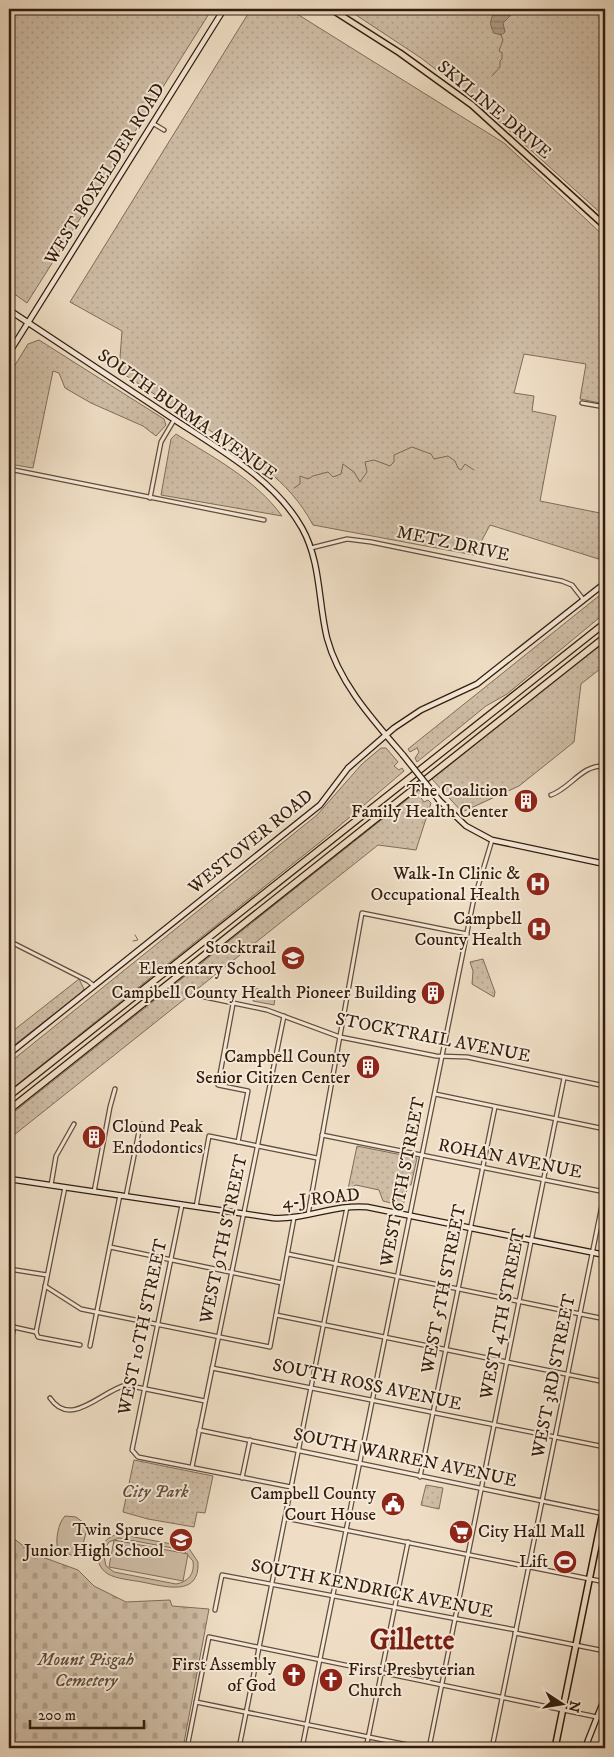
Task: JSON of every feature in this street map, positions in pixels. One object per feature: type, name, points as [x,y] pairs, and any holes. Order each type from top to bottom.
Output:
[{"type":"highway","points":[[558,661],[605,618]]},
{"type":"highway","points":[[9,1096],[605,623]]},
{"type":"highway","points":[[9,1110],[605,637]]},
{"type":"main road","name":"SKYLINE DRIVE","points":[[331,9],[400,53],[472,105],[605,226]]},
{"type":"main road","points":[[556,1748],[605,1502]]},
{"type":"street","name":"WEST BOXELDER ROAD","points":[[9,353],[154,124],[224,9]]},
{"type":"street","points":[[154,124],[164,130]]},
{"type":"street","name":"SOUTH BURMA AVENUE","points":[[9,310],[174,420],[267,486],[294,516],[311,548],[316,566],[323,617],[334,659],[353,692],[386,735],[439,800],[460,821],[492,840],[605,864]]},
{"type":"street","points":[[582,403],[605,407]]},
{"type":"street","points":[[150,498],[161,442],[174,420]]},
{"type":"street","points":[[9,469],[264,520]]},
{"type":"street","name":"METZ DRIVE","points":[[311,548],[347,539],[371,542],[562,581],[572,585],[583,599]]},
{"type":"street","name":"WESTOVER ROAD","points":[[9,1054],[320,805],[348,768],[386,735],[421,710],[477,684],[605,582]]},
{"type":"street","points":[[551,795],[559,792],[586,770],[605,766]]},
{"type":"street","name":"WEST 6TH STREET","points":[[302,1748],[466,934],[473,903],[492,840]]},
{"type":"street","points":[[308,1216],[362,913],[466,934]]},
{"type":"street","points":[[9,941],[88,981],[94,986]]},
{"type":"street","name":"STOCKTRAIL AVENUE","points":[[200,996],[268,1010],[340,1037],[442,1056],[467,1058],[605,1086]]},
{"type":"street","points":[[234,1004],[218,1085],[248,1091],[238,1142]]},
{"type":"street","name":"WEST 9TH STREET","points":[[192,1467],[284,1016]]},
{"type":"street","name":"WEST 4TH STREET","points":[[429,1748],[564,1078]]},
{"type":"street","points":[[94,1192],[115,1089]]},
{"type":"street","points":[[434,1094],[605,1129]]},
{"type":"street","name":"WEST 5TH STREET","points":[[420,1477],[495,1106]]},
{"type":"street","points":[[51,1185],[56,1156],[74,1124]]},
{"type":"street","points":[[126,1196],[142,1124]]},
{"type":"street","name":"ROHAN AVENUE","points":[[322,1135],[605,1191]]},
{"type":"street","points":[[196,1207],[209,1136],[317,1158]]},
{"type":"street","name":"4-J ROAD","points":[[9,1179],[244,1214],[294,1218],[348,1207],[367,1207],[605,1255]]},
{"type":"street","points":[[65,1187],[36,1332],[38,1337],[80,1345]]},
{"type":"street","name":"WEST 3RD STREET","points":[[492,1748],[605,1191]]},
{"type":"street","points":[[90,1346],[120,1196]]},
{"type":"street","name":"WEST 10TH STREET","points":[[182,1205],[132,1450],[134,1454],[192,1467]]},
{"type":"street","points":[[239,1748],[348,1207]]},
{"type":"street","points":[[45,1286],[81,1309],[270,1347],[294,1218]]},
{"type":"street","points":[[110,1247],[282,1283]]},
{"type":"street","points":[[288,1254],[605,1319]]},
{"type":"street","points":[[9,1269],[48,1275]]},
{"type":"street","points":[[276,1316],[605,1382]]},
{"type":"street","points":[[9,1326],[36,1332]]},
{"type":"street","points":[[9,1349],[14,1327]]},
{"type":"street","name":"SOUTH ROSS AVENUE","points":[[212,1368],[605,1447]]},
{"type":"street","points":[[50,1398],[60,1409],[70,1411],[85,1406],[116,1387],[126,1385],[205,1401]]},
{"type":"street","name":"SOUTH WARREN AVENUE","points":[[199,1430],[360,1465],[604,1514]]},
{"type":"street","points":[[242,1478],[250,1440]]},
{"type":"street","points":[[192,1467],[291,1487]]},
{"type":"street","points":[[285,1518],[605,1582]]},
{"type":"street","points":[[366,1748],[408,1542]]},
{"type":"street","name":"SOUTH KENDRICK AVENUE","points":[[214,1610],[222,1575],[455,1619],[605,1651]]},
{"type":"street","points":[[187,1748],[209,1638],[598,1717]]},
{"type":"street","points":[[585,1748],[605,1697]]},
{"type":"street","points":[[196,1702],[424,1748]]},
{"type":"green space","points":[[9,9],[212,9],[27,303],[9,290]]},
{"type":"green space","points":[[251,9],[289,9],[504,143],[605,237],[605,404],[580,399],[586,364],[524,354],[514,393],[534,396],[532,411],[556,416],[540,501],[605,514],[605,561],[490,525],[474,555],[313,525],[292,494],[266,469],[119,371],[122,331],[70,302]]},
{"type":"green space","points":[[347,9],[605,9],[605,217],[473,98],[421,58]]},
{"type":"green space","points":[[39,340],[164,419],[166,425],[156,436],[143,426],[91,403],[65,388],[59,373],[53,371],[33,468],[9,464],[9,375],[28,344]]},
{"type":"green space","points":[[176,434],[247,480],[282,516],[161,495],[171,439]]},
{"type":"green space","points":[[605,591],[605,613],[507,694],[486,706],[417,762],[415,758],[419,752],[417,748],[410,752],[408,749]]},
{"type":"green space","points":[[605,641],[605,665],[581,684],[574,742],[519,786],[462,812],[432,779]]},
{"type":"green space","points":[[381,748],[386,748],[398,762],[394,766],[399,770],[402,768],[404,771],[324,839],[9,1091],[9,1063],[317,815],[362,764]]},
{"type":"green space","points":[[419,790],[423,795],[421,798],[424,802],[428,800],[431,803],[416,850],[378,845],[9,1139],[9,1116]]},
{"type":"green space","points":[[483,959],[495,992],[494,997],[472,984],[473,971],[470,962]]},
{"type":"green space","points":[[79,979],[84,989],[81,993],[9,1049],[9,1034]]},
{"type":"green space","points":[[256,988],[276,992],[274,1005],[253,1001]]},
{"type":"green space","points":[[357,1146],[417,1158],[411,1185],[408,1185],[403,1206],[383,1201],[379,1190],[356,1185],[348,1189]]},
{"type":"green space","name":"City Park","points":[[134,1460],[213,1476],[205,1513],[197,1512],[194,1527],[148,1519],[123,1512]]},
{"type":"green space","points":[[426,1485],[443,1488],[439,1509],[421,1505]]},
{"type":"green space","points":[[65,1516],[76,1517],[88,1526],[79,1558],[58,1550],[58,1532]]},
{"type":"green space","points":[[118,1534],[188,1547],[198,1562],[197,1573],[193,1581],[179,1587],[160,1586],[112,1576],[102,1569],[98,1557],[102,1545],[112,1536]],"holes":[[[119,1538],[183,1550],[193,1561],[193,1570],[190,1577],[176,1584],[114,1572],[106,1566],[103,1551],[109,1542]]]},
{"type":"green space","name":"Mount Pisgah Cemetery","points":[[9,1535],[34,1554],[78,1570],[94,1586],[126,1602],[170,1600],[172,1606],[209,1609],[183,1748],[9,1748]]},
{"type":"green space","points":[[114,1540],[188,1554],[183,1581],[109,1567]]},
{"type":"shaded area","points":[[496,9],[509,9],[512,14],[503,23],[505,32],[501,35],[494,33],[491,26]]},
{"type":"waterway","points":[[492,76],[500,67],[502,59],[502,53],[499,51],[503,40],[501,35]]},
{"type":"waterway","points":[[294,488],[300,484],[300,476],[308,479],[328,472],[333,477],[341,474],[343,464],[354,472],[360,482],[367,472],[365,462],[374,460],[390,466],[394,462],[394,455],[412,447],[431,454],[434,459],[448,456],[455,461],[461,470],[465,464],[474,470]]},
{"type":"waterway","points":[[133,941],[138,940],[135,935]]},
{"type":"place","name":"The Coalition Family Health Center","points":[[526,801]]},
{"type":"place","name":"Walk-In Clinic & Occupational Health","points":[[538,884]]},
{"type":"place","name":"Campbell County Health","points":[[539,929]]},
{"type":"place","name":"Stocktrail Elementary School","points":[[293,958]]},
{"type":"place","name":"Campbell County Health Pioneer Building","points":[[433,993]]},
{"type":"place","name":"Campbell County Senior Citizen Center","points":[[368,1067]]},
{"type":"place","name":"Clound Peak Endodontics","points":[[94,1137]]},
{"type":"place","name":"Campbell County Court House","points":[[393,1504]]},
{"type":"place","name":"City Hall Mall","points":[[461,1532]]},
{"type":"place","name":"Twin Spruce Junior High School","points":[[181,1540]]},
{"type":"place","name":"Lift","points":[[565,1562]]},
{"type":"place","name":"First Assembly of God","points":[[294,1675]]},
{"type":"place","name":"First Presbyterian Church","points":[[331,1680]]},
{"type":"district","name":"Gillette","points":[[412,1640]]}]
